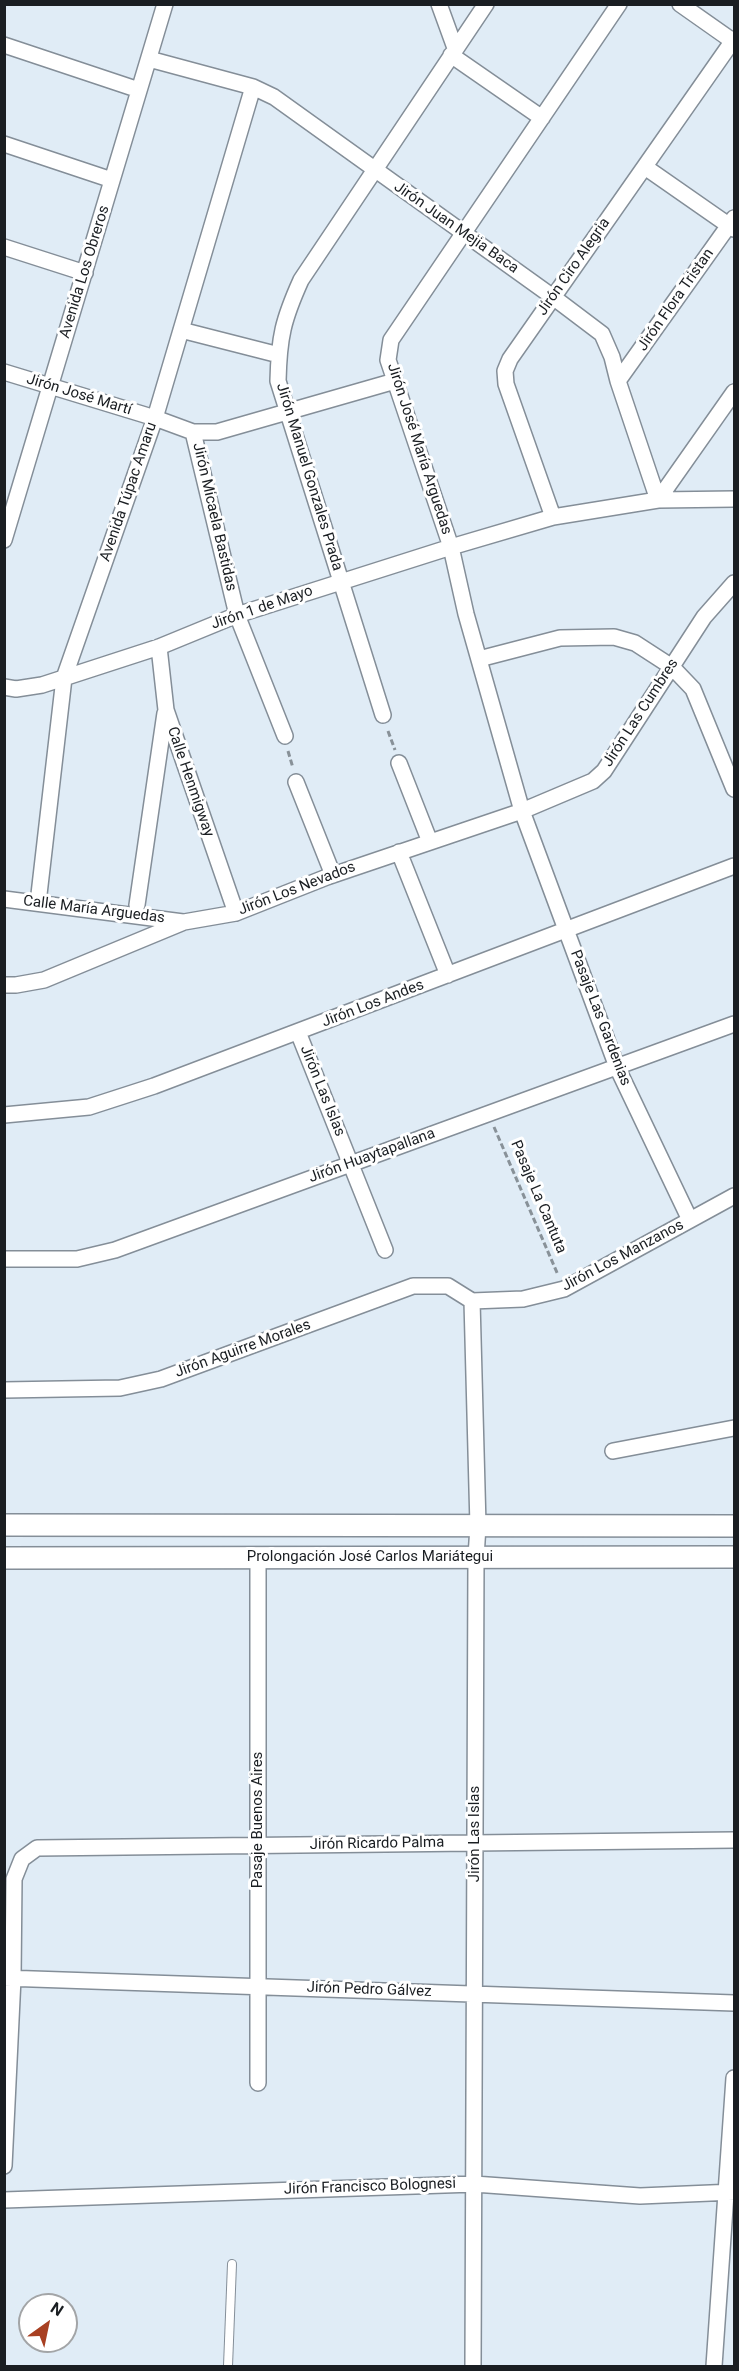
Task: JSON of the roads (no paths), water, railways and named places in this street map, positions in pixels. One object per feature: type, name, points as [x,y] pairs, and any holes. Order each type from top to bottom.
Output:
[{"type":"street","name":"Avenida Los Obreros","points":[[4,540],[165,4]]},
{"type":"street","points":[[439,4],[453,52],[542,118]]},
{"type":"street","name":"Jirón Manuel Gonzales Prada","points":[[383,715],[278,381],[279,341],[286,313],[301,280],[486,4]]},
{"type":"street","name":"Jirón José María Arguedas","points":[[522,811],[466,614],[451,547],[388,360],[391,340],[620,4]]},
{"type":"street","points":[[680,4],[734,40]]},
{"type":"street","name":"Jirón Ciro Alegria","points":[[553,517],[506,384],[505,371],[510,359],[734,40]]},
{"type":"street","points":[[4,45],[139,90]]},
{"type":"street","name":"Jirón Juan Mejia Baca","points":[[148,59],[254,87],[274,97],[602,334],[612,357],[658,500]]},
{"type":"street","name":"Avenida Túpac Amaru","points":[[38,903],[64,678],[155,418],[254,87]]},
{"type":"street","points":[[4,144],[112,180]]},
{"type":"street","points":[[645,167],[733,224]]},
{"type":"street","name":"Jirón Flora Tristan","points":[[618,381],[733,224]]},
{"type":"street","points":[[4,247],[85,273]]},
{"type":"street","points":[[181,330],[279,355]]},
{"type":"street","name":"Jirón José Martí","points":[[4,372],[155,418],[193,432],[217,432],[395,381]]},
{"type":"street","points":[[658,500],[735,392]]},
{"type":"street","name":"Jirón Micaela Bastidas","points":[[193,432],[237,615],[285,736]]},
{"type":"street","name":"Jirón 1 de Mayo","points":[[4,687],[16,689],[42,685],[159,647],[237,615],[553,517],[658,500],[735,499]]},
{"type":"street","name":"Jirón Las Cumbres","points":[[522,811],[593,781],[604,771],[704,617],[735,583]]},
{"type":"street","points":[[479,659],[560,638],[614,637],[635,643],[672,667],[693,689],[735,789]]},
{"type":"street","name":"Calle Henmigway","points":[[159,647],[166,710],[236,913]]},
{"type":"street","points":[[137,905],[166,710]]},
{"type":"street","points":[[399,763],[430,842]]},
{"type":"street","points":[[296,782],[333,875]]},
{"type":"street","name":"Jirón Los Nevados","points":[[4,985],[44,980],[184,922],[236,913],[333,875],[522,811]]},
{"type":"street","name":"Pasaje Las Gardenias","points":[[522,811],[617,1067],[690,1220]]},
{"type":"street","points":[[399,852],[448,975]]},
{"type":"street","name":"Jirón Los Andes","points":[[4,1115],[89,1107],[154,1086],[735,866]]},
{"type":"street","name":"Calle María Arguedas","points":[[4,899],[184,922]]},
{"type":"street","name":"Jirón Huaytapallana","points":[[4,1259],[77,1259],[115,1250],[735,1024]]},
{"type":"street","name":"Jirón Las Islas","points":[[298,1032],[385,1250]]},
{"type":"street","name":"Jirón Los Manzanos","points":[[471,1301],[524,1299],[564,1289],[735,1196]]},
{"type":"street","name":"Jirón Aguirre Morales","points":[[4,1390],[120,1388],[161,1379],[413,1286],[448,1286],[471,1301]]},
{"type":"street","name":"Jirón Las Islas","points":[[471,1301],[478,1526],[476,1557],[473,2367]]},
{"type":"street","points":[[613,1451],[735,1428]]},
{"type":"street","name":"Prolongación José Carlos Mariátegui","points":[[4,1525],[735,1526]]},
{"type":"street","name":"Pasaje Buenos Aires","points":[[258,1557],[258,2084]]},
{"type":"street","name":"Prolongación José Carlos Mariátegui","points":[[4,1558],[735,1557]]},
{"type":"street","name":"Jirón Ricardo Palma","points":[[9,1978],[14,1879],[22,1859],[37,1848],[735,1840]]},
{"type":"street","points":[[4,2166],[9,1978]]},
{"type":"street","name":"Jirón Pedro Gálvez","points":[[9,1978],[735,2003]]},
{"type":"street","points":[[714,2367],[731,2192],[735,2078]]},
{"type":"street","name":"Jirón Francisco Bolognesi","points":[[4,2200],[474,2184],[640,2196],[731,2192]]},
{"type":"lane","points":[[228,2367],[232,2264]]}]
